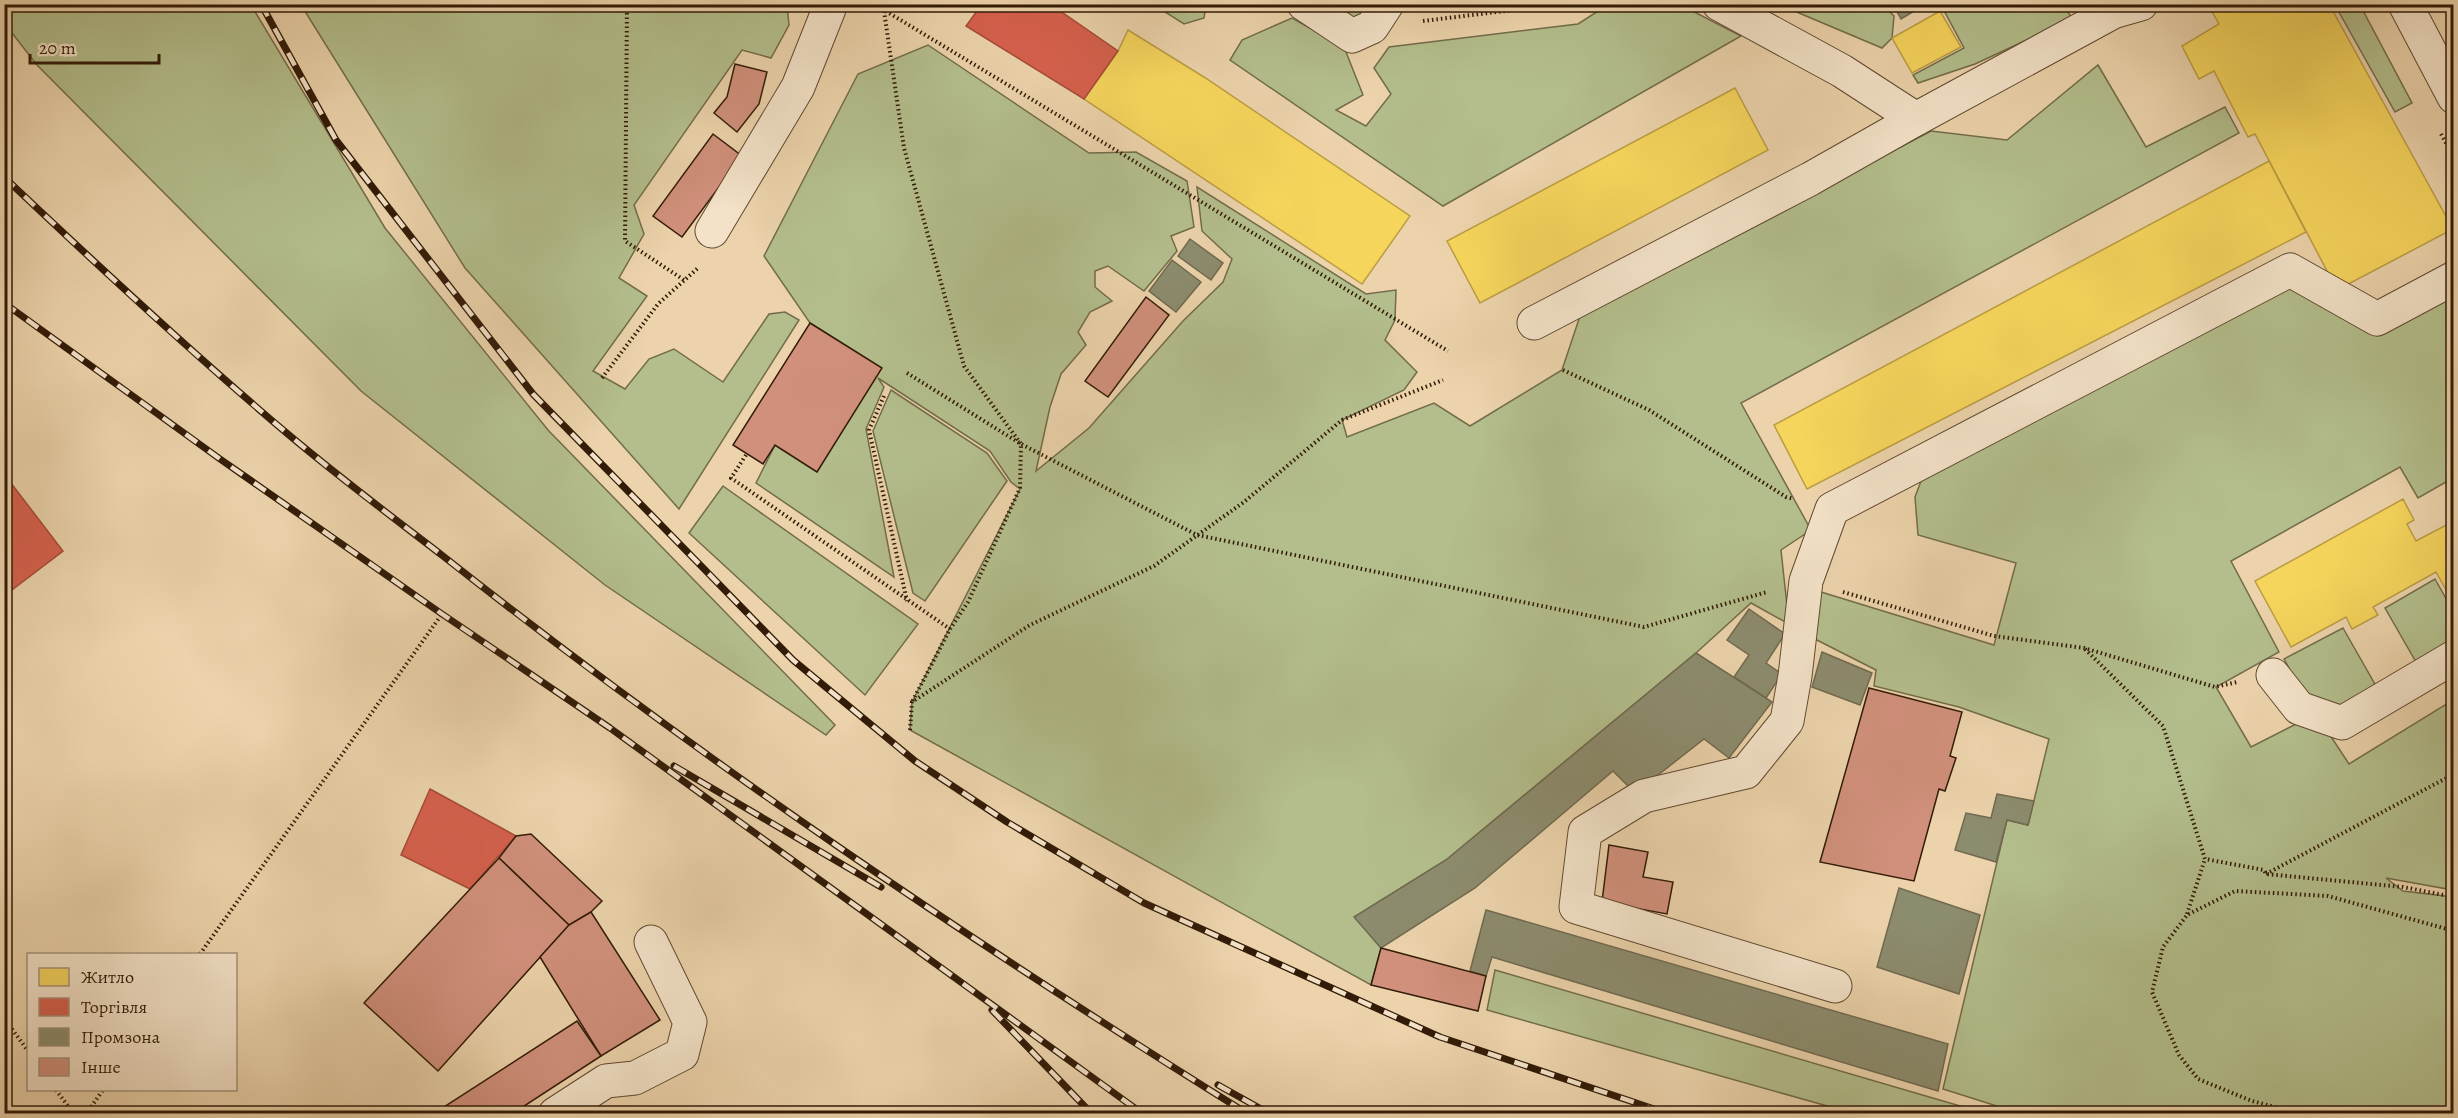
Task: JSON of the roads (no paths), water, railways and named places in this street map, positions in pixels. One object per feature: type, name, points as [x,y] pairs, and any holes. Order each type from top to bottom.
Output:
[{"type":"street","points":[[712,231],[798,87],[829,4]]},
{"type":"street","points":[[1304,4],[1352,36],[1380,16]]},
{"type":"street","points":[[1719,4],[1842,71],[1916,119]]},
{"type":"street","points":[[2405,4],[2443,52],[2454,97]]},
{"type":"street","points":[[1534,323],[1810,179],[2121,7]]},
{"type":"street","points":[[1835,986],[1576,907],[1585,832],[1644,796],[1746,772],[1787,721],[1796,676],[1806,581],[1832,509],[2290,270],[2377,319],[2454,278]]},
{"type":"street","points":[[2273,675],[2299,708],[2342,723],[2454,657]]},
{"type":"street","points":[[555,1113],[606,1081],[635,1078],[682,1054],[690,1022],[651,942]]},
{"type":"railway","points":[[261,4],[336,140],[533,394],[793,660],[915,761],[1007,822],[1144,903],[1440,1037],[1669,1114]]},
{"type":"railway","points":[[4,177],[145,308],[289,435],[540,631],[737,776],[939,915],[1248,1114]]},
{"type":"railway","points":[[4,303],[220,459],[610,728],[1143,1114]]},
{"type":"railway","points":[[674,766],[881,887]]},
{"type":"railway","points":[[992,1010],[1092,1114]]},
{"type":"railway","points":[[1218,1085],[1270,1114]]}]
